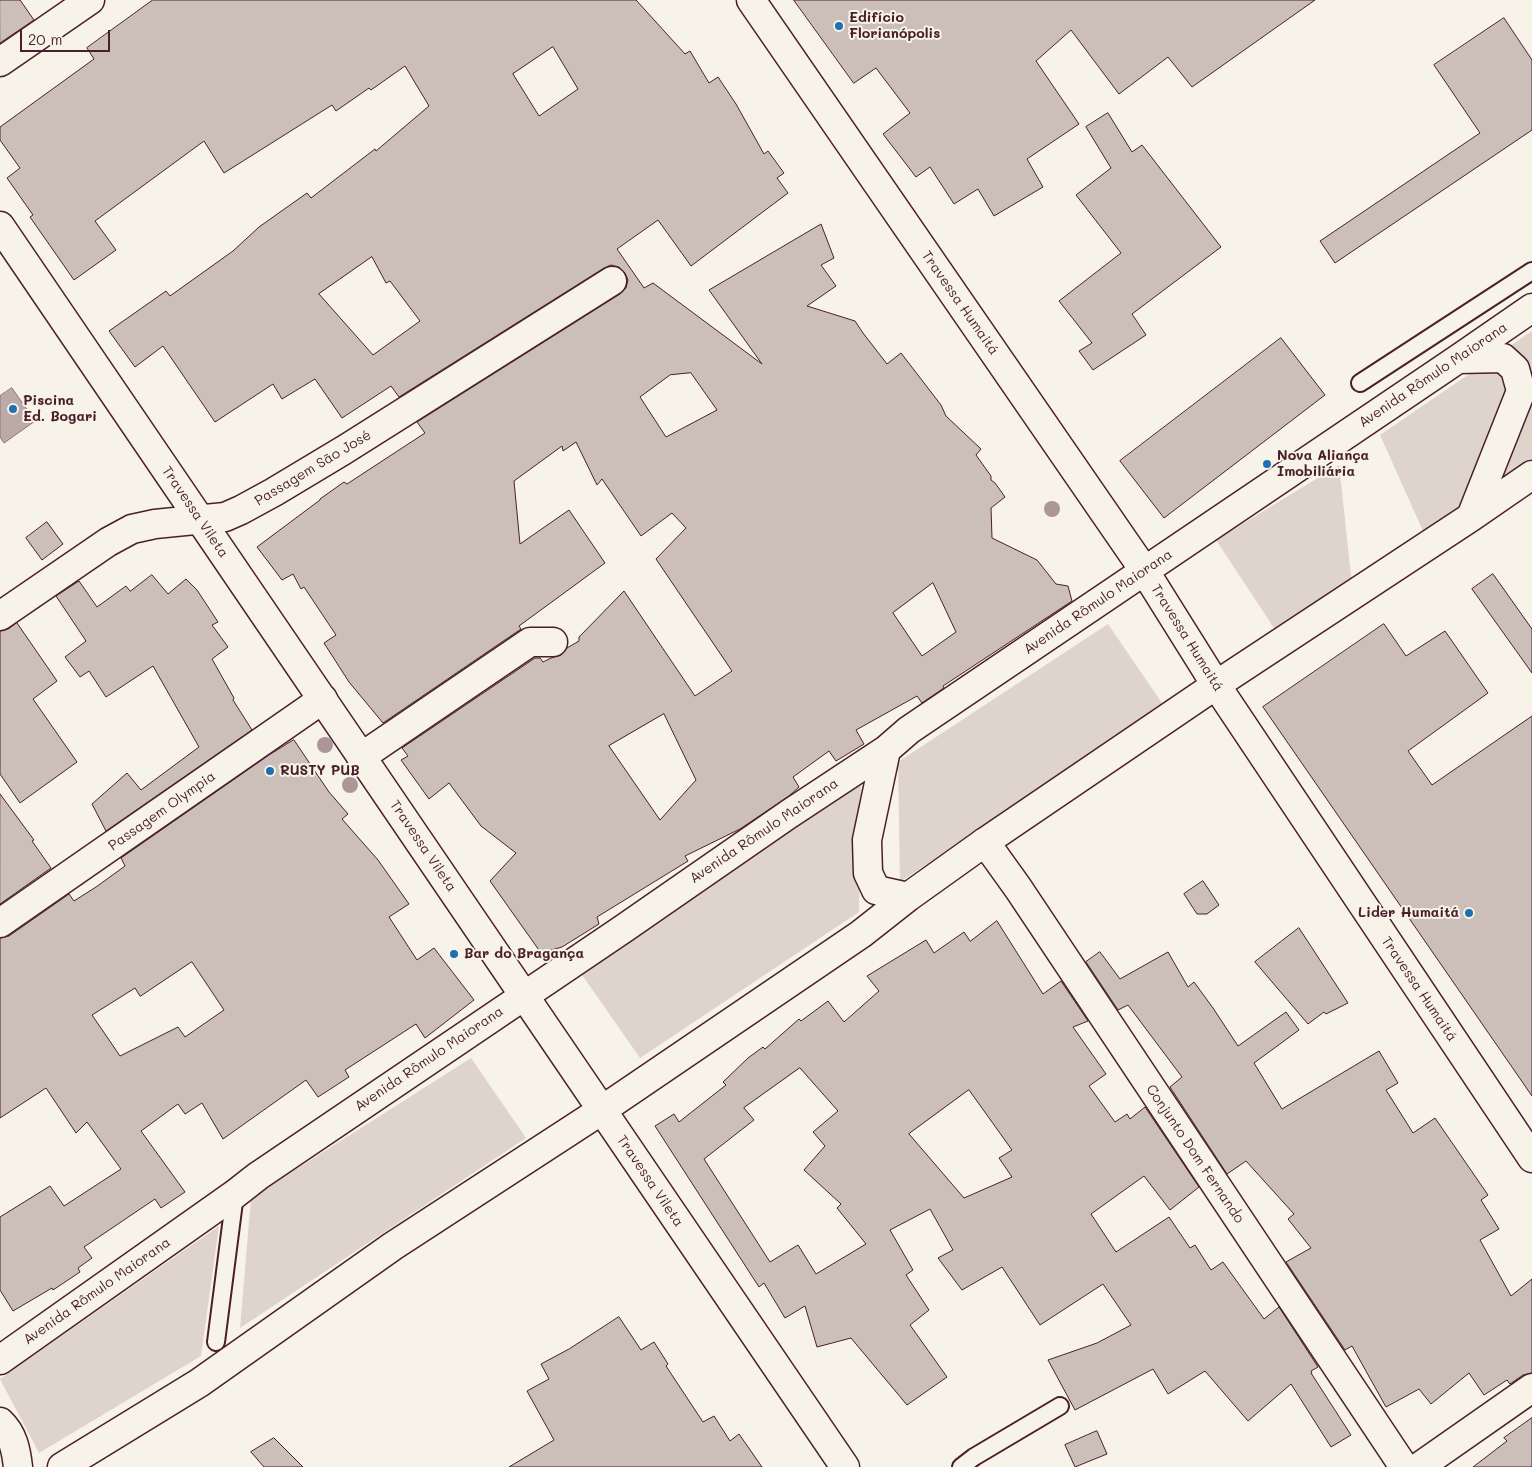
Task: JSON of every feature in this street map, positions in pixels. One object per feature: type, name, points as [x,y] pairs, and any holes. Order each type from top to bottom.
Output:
[{"type":"street","points":[[0,62],[90,0]]},
{"type":"street","name":"Travessa Humaitá","points":[[751,0],[1144,570],[1216,685],[1532,1158]]},
{"type":"street","name":"Travessa Vileta","points":[[0,226],[845,1467]]},
{"type":"street","name":"Passagem São José","points":[[0,616],[108,542],[132,529],[155,524],[225,517],[274,492],[353,445],[612,281]]},
{"type":"street","name":"Avenida Rômulo Maiorana","points":[[0,1360],[258,1176],[886,750],[909,730],[1532,308]]},
{"type":"street","points":[[1458,359],[1504,358],[1515,369],[1520,391],[1471,517]]},
{"type":"street","points":[[62,1467],[199,1383],[393,1246],[602,1110],[860,934],[908,896],[985,842],[1216,685],[1532,475]]},
{"type":"street","points":[[361,756],[530,642],[553,642]]},
{"type":"street","name":"Passagem Olympia","points":[[0,922],[323,699]]},
{"type":"street","points":[[886,750],[867,840],[868,874],[876,890],[908,896]]},
{"type":"street","name":"Conjunto Dom Fernando","points":[[985,842],[1404,1467]]},
{"type":"street","points":[[1419,1467],[1532,1388]]},
{"type":"street","points":[[0,1422],[6,1428],[16,1450],[18,1467]]},
{"type":"lane","points":[[1360,383],[1532,270]]},
{"type":"lane","points":[[216,1342],[235,1194]]},
{"type":"lane","points":[[960,1467],[1060,1406]]},
{"type":"shaded area","points":[[1532,331],[1532,458],[1423,531],[1380,435]]},
{"type":"shaded area","name":"Piscina Ed. Bogari","points":[[12,388],[35,421],[4,443],[0,437],[0,396]]},
{"type":"shaded area","points":[[1339,465],[1352,584],[1276,631],[1216,540]]},
{"type":"shaded area","points":[[1108,624],[1164,706],[900,882],[898,762]]},
{"type":"shaded area","points":[[861,779],[859,912],[640,1058],[580,972]]},
{"type":"shaded area","points":[[471,1058],[526,1138],[240,1328],[251,1198]]},
{"type":"shaded area","points":[[219,1226],[201,1356],[39,1453],[0,1379]]},
{"type":"building","points":[[0,0],[20,0],[34,20],[0,43]]},
{"type":"building","points":[[153,0],[636,0],[685,54],[690,51],[709,83],[718,77],[736,104],[764,154],[768,151],[784,173],[777,178],[788,193],[691,266],[658,220],[617,249],[644,288],[653,283],[762,364],[709,290],[821,224],[834,258],[821,265],[836,286],[807,306],[855,321],[887,364],[901,353],[941,405],[946,416],[981,449],[976,455],[991,476],[991,480],[1005,497],[991,508],[992,538],[1037,560],[1056,584],[1068,586],[1072,601],[943,686],[944,688],[922,703],[917,696],[856,730],[864,744],[836,761],[829,751],[793,777],[799,787],[789,796],[740,829],[685,856],[688,861],[597,917],[599,924],[562,947],[541,953],[490,881],[516,853],[481,826],[449,783],[429,799],[401,760],[408,756],[402,748],[535,658],[540,658],[543,662],[561,655],[567,648],[579,641],[579,637],[624,591],[695,696],[732,671],[656,559],[686,528],[672,513],[641,536],[602,479],[597,485],[576,442],[563,451],[562,446],[514,481],[520,544],[569,510],[605,563],[519,626],[521,629],[383,723],[349,682],[324,643],[336,635],[304,587],[301,589],[293,574],[282,580],[257,547],[344,482],[347,484],[425,433],[417,422],[620,294],[626,288],[628,280],[625,273],[619,267],[611,265],[604,268],[399,397],[391,386],[342,418],[315,379],[282,399],[273,384],[215,422],[163,346],[135,367],[109,331],[166,291],[170,296],[233,251],[259,227],[307,193],[311,198],[375,149],[376,151],[429,106],[405,66],[371,90],[369,88],[336,111],[332,105],[224,173],[204,141],[95,221],[116,250],[74,280],[30,217],[33,215],[7,178],[20,168],[0,140],[0,127],[94,59],[87,48]],"holes":[[[553,47],[578,89],[539,116],[513,74]],[[372,257],[386,283],[390,281],[420,321],[373,355],[319,294]],[[691,373],[717,410],[666,437],[640,397],[670,375]],[[933,583],[956,632],[922,656],[893,613]],[[664,714],[696,780],[660,820],[609,746]]]},
{"type":"building","points":[[794,0],[1315,0],[1192,87],[1168,57],[1119,94],[1071,30],[1036,61],[1079,124],[1027,159],[1043,187],[994,216],[978,189],[954,204],[930,167],[916,177],[883,134],[910,113],[876,68],[854,83]]},
{"type":"building","points":[[1504,18],[1532,60],[1532,130],[1335,263],[1320,241],[1480,133],[1434,65]]},
{"type":"building","points":[[1108,113],[1132,152],[1142,145],[1221,247],[1132,314],[1146,335],[1093,370],[1079,351],[1092,343],[1059,301],[1121,253],[1076,195],[1111,168],[1086,127]]},
{"type":"building","points":[[1281,338],[1325,395],[1164,518],[1120,461]]},
{"type":"building","points":[[47,522],[63,544],[42,560],[26,538]]},
{"type":"building","points":[[1493,574],[1532,629],[1532,673],[1472,589]]},
{"type":"building","points":[[152,575],[168,594],[186,579],[197,590],[218,622],[212,625],[228,647],[212,659],[234,698],[233,700],[252,730],[106,831],[92,804],[127,773],[141,790],[199,747],[153,666],[106,697],[89,671],[80,677],[65,657],[86,641],[56,596],[79,581],[97,607],[126,586],[130,591]]},
{"type":"building","points":[[17,623],[57,681],[33,699],[77,762],[20,803],[0,774],[0,631],[8,629]]},
{"type":"building","name":"Lider Humaitá","points":[[1384,624],[1406,656],[1445,631],[1488,693],[1408,751],[1432,785],[1532,716],[1532,1096],[1263,707]]},
{"type":"building","points":[[294,740],[329,792],[348,814],[342,819],[378,860],[409,904],[389,917],[417,960],[434,948],[474,1000],[425,1038],[416,1024],[345,1070],[349,1077],[318,1097],[306,1080],[223,1139],[202,1103],[185,1114],[178,1104],[141,1131],[185,1192],[161,1208],[155,1199],[84,1247],[92,1258],[78,1268],[80,1272],[53,1290],[52,1288],[13,1311],[0,1290],[0,1217],[50,1186],[64,1206],[121,1169],[87,1122],[76,1133],[46,1088],[0,1118],[0,938],[9,936],[69,894],[74,901],[96,887],[125,866],[121,858],[269,755]],"holes":[[[192,962],[224,1010],[185,1037],[178,1027],[120,1056],[92,1015],[135,988],[140,996]]]},
{"type":"building","points":[[0,794],[34,840],[32,841],[51,868],[0,904]]},
{"type":"building","points":[[1203,881],[1219,905],[1207,914],[1197,914],[1184,894]]},
{"type":"building","points":[[997,921],[1043,994],[1061,981],[1088,1021],[1073,1027],[1106,1074],[1089,1086],[1115,1122],[1127,1114],[1130,1119],[1145,1107],[1199,1187],[1170,1210],[1144,1176],[1091,1214],[1116,1252],[1169,1217],[1190,1248],[1195,1245],[1211,1270],[1223,1262],[1264,1319],[1279,1307],[1318,1367],[1311,1371],[1311,1373],[1351,1435],[1331,1447],[1291,1384],[1248,1421],[1205,1371],[1168,1394],[1153,1369],[1075,1410],[1048,1360],[1097,1343],[1131,1325],[1103,1284],[1040,1325],[1002,1267],[962,1290],[938,1258],[953,1250],[930,1209],[890,1230],[913,1270],[906,1275],[929,1310],[910,1325],[947,1377],[907,1405],[851,1338],[817,1347],[805,1306],[785,1318],[764,1283],[759,1287],[655,1126],[674,1114],[679,1122],[726,1085],[723,1082],[748,1058],[763,1047],[765,1049],[799,1019],[801,1021],[828,1001],[844,1022],[879,991],[867,976],[926,940],[934,953],[964,932],[970,941]],"holes":[[[800,1068],[838,1111],[813,1132],[825,1146],[804,1170],[841,1204],[837,1208],[866,1244],[816,1274],[798,1245],[770,1262],[704,1159],[754,1120],[744,1108]],[[969,1090],[1012,1150],[999,1158],[1012,1177],[964,1198],[909,1134]]]},
{"type":"building","points":[[1299,928],[1348,1003],[1326,1014],[1324,1012],[1308,1024],[1255,962]]},
{"type":"building","points":[[1100,952],[1120,979],[1168,952],[1188,987],[1194,982],[1238,1046],[1286,1012],[1299,1030],[1254,1063],[1282,1109],[1379,1051],[1398,1083],[1386,1090],[1413,1133],[1435,1118],[1488,1195],[1481,1200],[1499,1229],[1480,1240],[1511,1296],[1532,1279],[1532,1373],[1523,1375],[1510,1384],[1507,1380],[1484,1395],[1469,1373],[1431,1404],[1419,1389],[1386,1407],[1352,1346],[1345,1350],[1286,1262],[1311,1248],[1288,1219],[1294,1214],[1246,1161],[1227,1174],[1170,1087],[1182,1077],[1128,1005],[1118,1010],[1086,962]]},
{"type":"building","points":[[619,1317],[641,1350],[654,1342],[668,1364],[666,1366],[703,1422],[714,1416],[730,1441],[739,1434],[762,1467],[509,1467],[554,1440],[527,1391],[549,1379],[541,1364],[569,1349]]},
{"type":"building","points":[[1532,1418],[1532,1467],[1473,1467],[1507,1441],[1504,1438]]},
{"type":"building","points":[[1097,1431],[1107,1454],[1075,1467],[1065,1445]]},
{"type":"building","points":[[274,1438],[303,1467],[264,1467],[251,1452]]},
{"type":"place","name":"Edifício Florianópolis","points":[[839,26]]},
{"type":"place","name":"Piscina Ed. Bogari","points":[[13,409]]},
{"type":"place","name":"Nova Aliança Imobiliária","points":[[1267,464]]},
{"type":"place","name":"RUSTY PUB","points":[[270,771]]},
{"type":"place","name":"Lider Humaitá","points":[[1469,913]]},
{"type":"place","name":"Bar do Bragança","points":[[454,954]]}]
